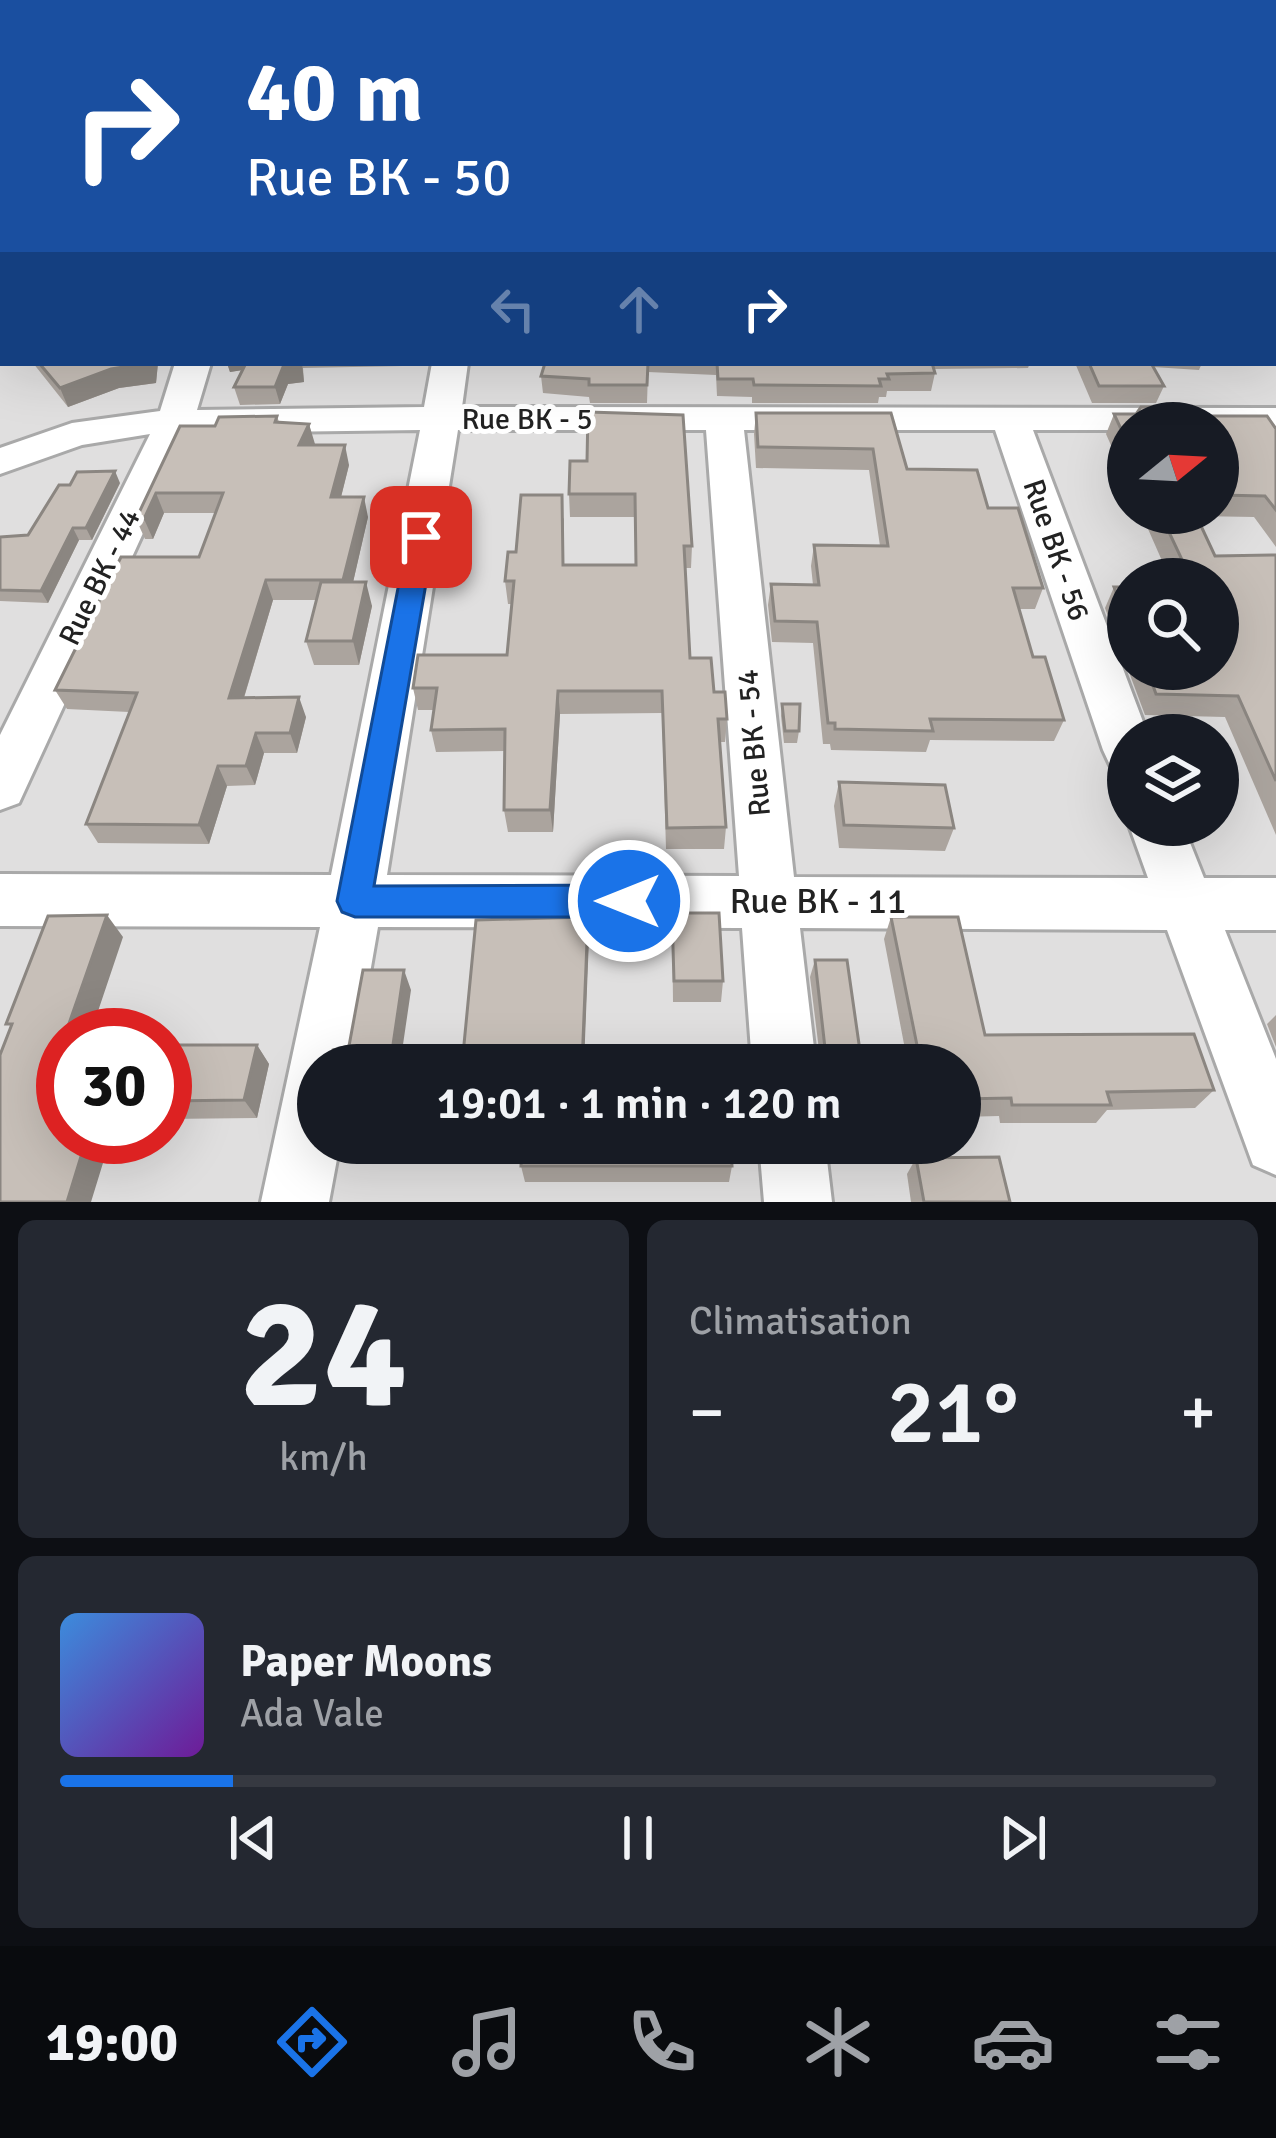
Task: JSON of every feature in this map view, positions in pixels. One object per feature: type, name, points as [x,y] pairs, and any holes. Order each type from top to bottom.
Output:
[{"type":"street","name":"Rue BK - 44","points":[[0,788],[175,422],[192,366]]},
{"type":"street","points":[[326,1044],[409,615],[449,366]]},
{"type":"street","name":"Rue BK - 56","points":[[1010,418],[1115,714]]},
{"type":"street","name":"Rue BK - 5","points":[[0,462],[102,428],[175,422],[1276,419]]},
{"type":"street","name":"Rue BK - 54","points":[[724,420],[782,1044]]},
{"type":"street","points":[[1164,846],[1276,1142]]},
{"type":"street","name":"Rue BK - 11","points":[[0,900],[1276,904]]},
{"type":"street","points":[[295,1202],[303,1164]]},
{"type":"street","points":[[794,1164],[798,1202]]},
{"type":"shaded area","points":[[0,366],[1276,366],[1276,1202],[0,1202]]},
{"type":"building","points":[[42,366],[130,366],[111,369],[60,388]]},
{"type":"building","points":[[244,366],[289,366],[283,367],[275,387],[234,387]]},
{"type":"building","points":[[544,366],[648,366],[647,385],[589,385],[589,379],[541,376]]},
{"type":"building","points":[[717,366],[933,366],[935,373],[887,374],[889,379],[879,379],[881,386],[754,385],[753,379],[718,379]]},
{"type":"building","points":[[1090,366],[1153,366],[1164,386],[1099,386]]},
{"type":"building","points":[[588,412],[683,415],[692,546],[684,546],[690,658],[711,658],[714,692],[725,692],[727,719],[718,719],[726,827],[667,828],[662,691],[558,691],[550,810],[504,810],[505,729],[431,730],[437,688],[413,688],[418,655],[507,655],[514,581],[505,581],[508,552],[516,552],[521,495],[562,495],[563,565],[636,565],[635,494],[569,494],[570,461],[587,461]]},
{"type":"building","points":[[756,413],[891,413],[907,469],[977,470],[988,508],[1018,508],[1043,588],[1013,588],[1033,657],[1045,657],[1064,720],[930,719],[933,731],[835,729],[835,723],[828,723],[817,622],[775,621],[771,584],[819,585],[814,545],[888,546],[873,449],[758,447]]},
{"type":"building","points":[[277,416],[275,422],[309,424],[299,445],[345,445],[331,497],[364,497],[343,580],[266,580],[229,698],[299,697],[290,733],[256,733],[246,766],[218,766],[199,825],[86,824],[137,693],[55,690],[121,557],[199,557],[223,493],[156,493],[144,519],[136,519],[180,426],[215,426],[219,417]]},
{"type":"building","points":[[1239,416],[1267,416],[1276,429],[1276,510],[1265,496],[1239,495]]},
{"type":"building","points":[[115,471],[86,528],[73,528],[41,591],[0,590],[0,537],[28,535],[59,485],[70,485],[77,472]]},
{"type":"building","points":[[1170,534],[1205,534],[1215,556],[1276,555],[1276,781],[1238,696],[1156,694],[1155,690],[1239,690],[1239,558],[1181,558]]},
{"type":"building","points":[[321,582],[366,582],[353,641],[306,641]]},
{"type":"building","points":[[782,704],[800,704],[799,731],[785,731]]},
{"type":"building","points":[[839,782],[945,785],[954,828],[844,825]]},
{"type":"building","points":[[672,913],[719,913],[723,981],[674,981]]},
{"type":"building","points":[[107,915],[74,1008],[36,1008],[36,1164],[79,1164],[67,1202],[0,1202],[0,1055],[12,1024],[6,1024],[48,916]]},
{"type":"building","points":[[588,917],[583,1044],[464,1044],[476,920]]},
{"type":"building","points":[[891,917],[958,917],[985,1035],[1194,1034],[1214,1090],[1107,1092],[1111,1105],[1012,1105],[1011,1098],[981,1099],[981,1044],[917,1044]]},
{"type":"building","points":[[815,960],[847,960],[859,1044],[825,1044]]},
{"type":"building","points":[[363,970],[404,970],[393,1044],[349,1044]]},
{"type":"building","points":[[192,1045],[257,1045],[244,1100],[192,1101]]},
{"type":"building","points":[[981,1157],[999,1157],[1010,1202],[924,1202],[917,1164],[981,1164]]},
{"type":"building","points":[[732,1164],[732,1166],[521,1166]]},
{"type":"route","points":[[421,537],[355,901],[629,901]]}]
